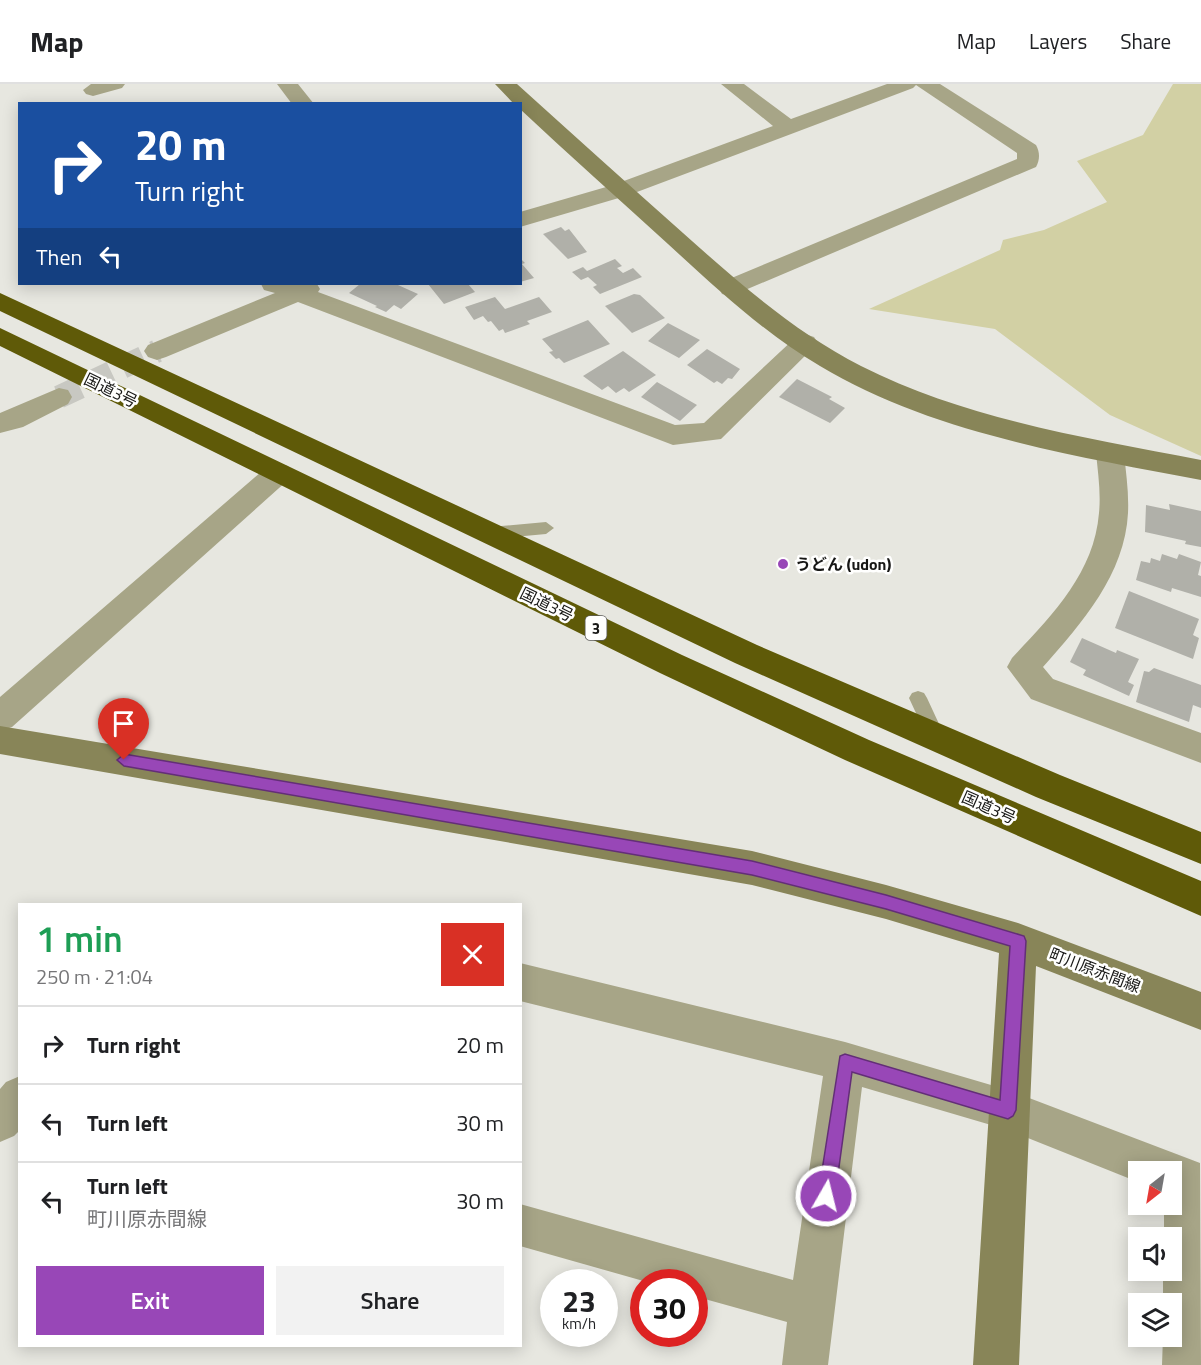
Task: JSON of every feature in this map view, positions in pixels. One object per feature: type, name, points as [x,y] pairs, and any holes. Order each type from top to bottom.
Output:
[{"type":"highway","name":"国道3号","points":[[0,301],[490,533],[937,740],[1201,848]]},
{"type":"highway","name":"国道3号","points":[[0,336],[671,664],[868,755],[1201,899]]},
{"type":"street","points":[[96,93],[115,84]]},
{"type":"street","points":[[286,84],[302,102]]},
{"type":"street","points":[[506,84],[731,288],[805,343],[851,372],[896,392],[992,424],[1110,453],[1201,470]]},
{"type":"street","points":[[731,84],[789,128]]},
{"type":"street","points":[[522,219],[621,190],[906,84]]},
{"type":"street","points":[[731,288],[1028,162],[1028,150],[926,84]]},
{"type":"street","points":[[157,351],[285,288],[314,285]]},
{"type":"street","points":[[285,288],[673,435],[711,432],[805,343]]},
{"type":"street","points":[[0,423],[13,420],[58,397]]},
{"type":"street","points":[[1110,453],[1114,520],[1107,552],[1093,584],[1023,667],[1042,689],[1201,748]]},
{"type":"street","points":[[0,717],[278,473]]},
{"type":"street","name":"町川原赤間線","points":[[0,740],[752,868],[886,902],[1018,941],[1201,1011]]},
{"type":"street","points":[[996,1365],[1018,941]]},
{"type":"street","points":[[522,982],[845,1062],[1008,1110],[1140,1161]]},
{"type":"street","points":[[805,1365],[845,1062]]},
{"type":"street","points":[[0,1122],[18,1099]]},
{"type":"street","points":[[1182,1215],[1185,1365]]},
{"type":"street","points":[[522,1226],[811,1307]]},
{"type":"lane","points":[[490,533],[546,528]]},
{"type":"lane","points":[[918,698],[937,740]]},
{"type":"shaded area","points":[[1173,84],[1201,84],[1201,456],[1110,415],[995,329],[869,309],[1000,250],[1003,240],[1044,230],[1107,202],[1077,161],[1143,135]]},
{"type":"building","points":[[561,227],[565,231],[569,229],[587,252],[568,259],[543,234]]},
{"type":"building","points":[[615,259],[622,266],[617,268],[623,273],[633,268],[642,277],[600,294],[593,287],[597,285],[588,277],[581,280],[572,272],[583,267],[587,271]]},
{"type":"building","points":[[522,264],[534,278],[522,281]]},
{"type":"building","points":[[359,285],[398,285],[418,294],[401,309],[394,305],[386,312],[349,293]]},
{"type":"building","points":[[429,285],[469,285],[475,292],[444,304]]},
{"type":"building","points":[[634,294],[640,295],[665,318],[632,333],[605,306]]},
{"type":"building","points":[[495,297],[505,309],[539,297],[552,312],[527,321],[530,324],[505,333],[503,329],[499,331],[491,321],[488,322],[483,316],[474,320],[465,307]]},
{"type":"building","points":[[588,320],[610,344],[564,363],[549,352],[553,351],[542,339]]},
{"type":"building","points":[[668,323],[700,340],[679,358],[648,341]]},
{"type":"building","points":[[707,349],[740,369],[732,379],[728,378],[722,384],[717,381],[714,383],[687,365]]},
{"type":"building","points":[[623,351],[656,375],[629,392],[624,388],[616,393],[608,386],[602,390],[583,376]]},
{"type":"building","points":[[797,379],[832,397],[829,399],[845,408],[830,423],[779,397]]},
{"type":"building","points":[[657,382],[697,405],[680,421],[641,397]]},
{"type":"building","points":[[1169,504],[1201,511],[1201,547],[1185,544],[1186,541],[1145,532],[1146,505],[1170,510]]},
{"type":"building","points":[[1162,554],[1177,559],[1179,554],[1201,562],[1198,575],[1201,576],[1201,597],[1172,588],[1171,592],[1136,580],[1141,561],[1150,563],[1151,558],[1160,561]]},
{"type":"building","points":[[1129,591],[1199,619],[1193,635],[1199,638],[1193,659],[1115,628]]},
{"type":"building","points":[[1082,638],[1116,653],[1117,650],[1139,659],[1128,682],[1134,685],[1129,696],[1083,675],[1086,670],[1070,662]]},
{"type":"building","points":[[1154,668],[1201,685],[1201,708],[1193,705],[1189,722],[1136,702],[1144,671],[1149,672]]},
{"type":"tunnel","points":[[59,397],[157,351]]},
{"type":"place","name":"うどん (udon)","points":[[783,564]]},
{"type":"route","points":[[124,760],[752,868],[886,902],[1018,941],[1008,1110],[845,1062],[826,1196]]}]
